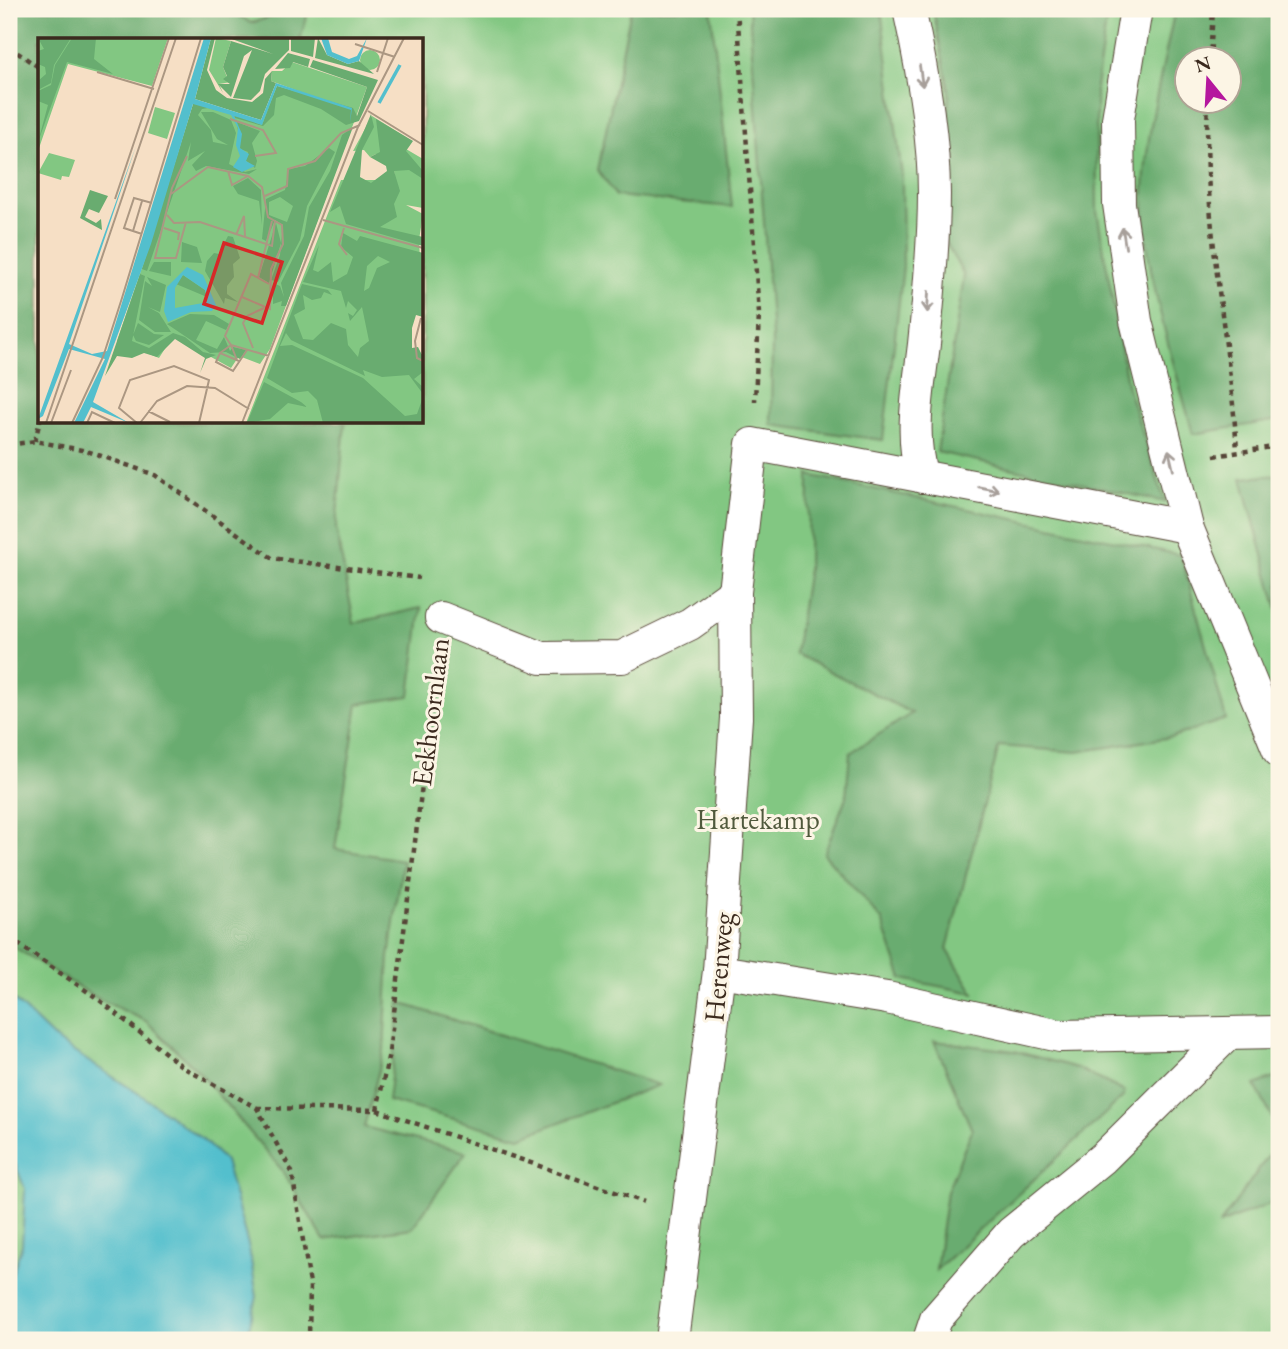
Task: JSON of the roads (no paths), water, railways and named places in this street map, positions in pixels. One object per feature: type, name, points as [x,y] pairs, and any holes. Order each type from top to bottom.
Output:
[{"type":"lane","points":[[909,9],[921,76],[934,193],[927,316],[916,425],[915,452],[922,477]]},
{"type":"lane","points":[[1136,9],[1118,119],[1119,204],[1136,321],[1187,527],[1279,751]]},
{"type":"lane","points":[[735,592],[752,444],[1187,527]]},
{"type":"lane","name":"Eekhoornlaan","points":[[441,618],[542,658],[622,657],[690,625],[735,592]]},
{"type":"lane","name":"Herenweg","points":[[672,1340],[719,971],[736,718],[735,592]]},
{"type":"lane","points":[[719,971],[887,999],[1060,1036],[1279,1032]]},
{"type":"lane","points":[[929,1340],[936,1319],[1011,1233],[1103,1158],[1227,1035]]},
{"type":"water","points":[[9,995],[57,1041],[144,1097],[202,1139],[225,1161],[249,1248],[257,1297],[246,1340],[9,1340],[9,1283],[22,1245],[25,1189],[9,1149]]},
{"type":"park label","name":"Hartekamp","points":[[758,819]]}]
